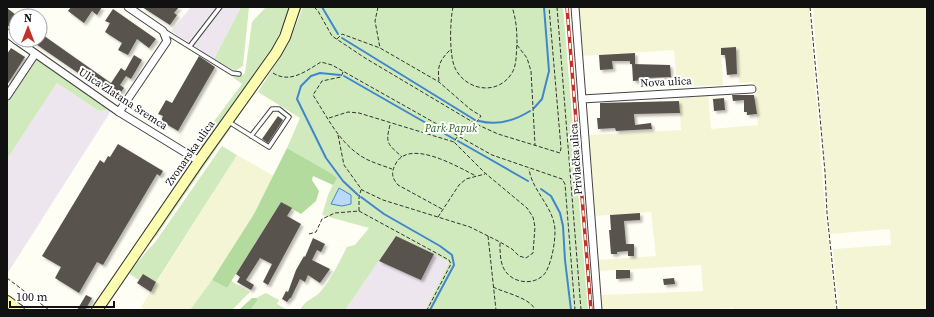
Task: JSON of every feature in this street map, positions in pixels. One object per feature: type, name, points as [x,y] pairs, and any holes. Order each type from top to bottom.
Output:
[{"type":"main road","name":"Zvonarska ulica","points":[[97,310],[199,161],[276,53],[285,37],[296,7]]},
{"type":"main road","points":[[7,301],[18,310]]},
{"type":"street","points":[[119,112],[164,48],[167,41],[163,31],[128,7]]},
{"type":"street","name":"Privlačka ulica","points":[[576,7],[598,310]]},
{"type":"street","name":"Ulica Zlatana Sremca","points":[[27,48],[119,112],[199,161]]},
{"type":"street","points":[[7,96],[35,54]]},
{"type":"street","name":"Nova ulica","points":[[582,99],[752,89]]},
{"type":"lane","points":[[190,46],[220,7]]},
{"type":"lane","points":[[163,31],[232,72],[239,74]]},
{"type":"lane","points":[[228,121],[251,136],[269,147],[290,117],[279,109],[272,109],[251,136]]},
{"type":"path","points":[[314,7],[318,11],[332,36],[337,40],[476,124],[498,134],[560,153],[561,148],[549,7]]},
{"type":"path","points":[[378,7],[375,21],[380,48]]},
{"type":"path","points":[[453,7],[451,49],[456,70],[470,84],[480,88],[489,89],[500,84],[512,74],[515,66],[517,29],[512,7]]},
{"type":"path","points":[[557,7],[581,310]]},
{"type":"path","points":[[810,7],[825,172],[827,213],[837,310]]},
{"type":"path","points":[[337,40],[342,34],[380,48],[439,82],[470,109],[481,116],[476,124]]},
{"type":"path","points":[[517,44],[528,58],[531,71],[535,146]]},
{"type":"path","points":[[439,82],[438,65],[440,60],[451,49]]},
{"type":"path","points":[[271,71],[280,78],[294,77],[322,62],[343,72],[492,155],[562,179],[565,184],[575,310]]},
{"type":"path","points":[[343,72],[340,77],[322,81],[313,95],[338,135],[349,147],[366,159],[393,169]]},
{"type":"path","points":[[328,118],[348,112],[359,113],[390,124],[454,142],[485,174],[526,208],[533,217],[535,241],[533,253],[526,258],[519,256],[512,249],[470,227],[383,200],[362,190],[344,165],[338,135]]},
{"type":"path","points":[[390,124],[387,141],[402,157]]},
{"type":"path","points":[[454,142],[458,136]]},
{"type":"path","points":[[442,209],[398,185],[394,180],[393,169],[402,157],[417,153],[434,156],[476,176]]},
{"type":"path","points":[[500,242],[500,257],[503,269],[513,278],[523,282],[536,281],[545,272],[553,250],[555,229],[545,202],[530,177],[529,168]]},
{"type":"path","points":[[438,218],[442,209],[459,185],[466,179],[485,174]]},
{"type":"path","points":[[359,211],[359,197],[362,190]]},
{"type":"path","points":[[309,234],[316,232],[322,219],[335,213],[359,211],[451,261],[427,310]]},
{"type":"path","points":[[488,236],[496,310]]},
{"type":"path","points":[[7,278],[49,310]]},
{"type":"path","points":[[493,286],[505,293],[524,299],[534,306],[535,310]]},
{"type":"shaded area","points":[[191,7],[241,7],[214,59],[171,31]]},
{"type":"shaded area","points":[[57,83],[99,111],[111,109],[7,274],[7,159]]},
{"type":"shaded area","points":[[396,236],[449,262],[425,310],[345,310]]},
{"type":"green space","points":[[241,7],[249,7],[243,66],[235,71],[214,59]]},
{"type":"green space","points":[[266,7],[291,7],[272,50],[202,151],[194,154],[189,151],[191,146],[197,144],[242,84],[231,76],[241,76],[245,73],[252,22]]},
{"type":"green space","points":[[299,7],[302,7],[288,41],[276,62],[157,235],[138,257],[277,56]]},
{"type":"green space","name":"Park Papuk","points":[[303,7],[563,7],[588,310],[425,310],[449,262],[396,236],[345,310],[300,310],[305,303],[318,294],[325,286],[347,247],[355,245],[369,228],[322,215],[328,195],[336,178],[329,172],[287,148],[300,118],[258,92],[289,43]]},
{"type":"green space","points":[[809,7],[826,219],[836,310],[734,310],[733,308],[694,310],[602,310],[601,295],[703,291],[701,265],[599,271],[598,260],[656,256],[651,212],[595,216],[589,135],[681,130],[679,93],[708,91],[711,129],[758,125],[753,82],[739,83],[735,47],[721,48],[723,85],[677,87],[674,50],[582,56],[578,8]]},
{"type":"green space","points":[[813,7],[927,7],[927,310],[839,310],[833,249],[891,245],[890,229],[830,234]]},
{"type":"green space","points":[[36,59],[111,109],[99,111],[57,83],[7,159],[7,102]]},
{"type":"green space","points":[[222,146],[237,155],[156,282],[143,274],[139,280],[128,273],[156,241]]},
{"type":"green space","points":[[287,148],[337,178],[333,185],[313,176],[312,180],[319,191],[316,201],[301,214],[281,202],[227,288],[212,280],[254,214]]},
{"type":"green space","points":[[237,155],[274,176],[254,214],[212,280],[190,310],[146,310],[141,307]]},
{"type":"green space","points":[[212,280],[227,288],[231,281],[250,292],[232,310],[190,310]]},
{"type":"green space","points":[[266,293],[279,300],[277,304],[288,310],[250,310],[258,300],[256,298]]},
{"type":"green space","points":[[252,298],[256,298],[258,300],[250,310],[239,310]]},
{"type":"water","points":[[339,188],[351,195],[351,204],[342,206],[331,204]]},
{"type":"building","points":[[71,7],[102,7],[97,15],[92,11],[84,23],[68,11]]},
{"type":"building","points":[[142,7],[179,7],[174,13],[177,15],[170,25]]},
{"type":"building","points":[[7,8],[8,26],[7,25]]},
{"type":"building","points":[[113,9],[156,39],[149,48],[137,39],[128,55],[118,50],[122,43],[105,32],[110,23],[105,21]]},
{"type":"building","points":[[48,39],[111,83],[121,68],[125,71],[134,55],[142,60],[131,79],[126,76],[120,85],[124,88],[116,99],[42,48],[48,48]]},
{"type":"building","points":[[736,47],[737,74],[727,75],[725,55],[721,55],[721,48]]},
{"type":"building","points":[[11,48],[25,57],[7,85],[7,54]]},
{"type":"building","points":[[635,53],[635,64],[630,64],[630,61],[612,61],[613,69],[600,70],[599,55]]},
{"type":"building","points":[[199,56],[215,67],[178,131],[161,121],[163,116],[158,114],[166,100],[172,103]]},
{"type":"building","points":[[632,64],[670,65],[671,77],[646,78],[646,80],[633,81]]},
{"type":"building","points":[[732,95],[754,95],[757,114],[747,115],[747,112],[744,112],[744,100],[733,101]]},
{"type":"building","points":[[724,98],[725,110],[714,111],[713,99]]},
{"type":"building","points":[[679,101],[680,113],[634,114],[635,125],[651,123],[652,129],[616,131],[615,128],[598,129],[597,118],[600,118],[600,103]]},
{"type":"building","points":[[278,116],[283,120],[268,143],[262,139]]},
{"type":"building","points":[[118,144],[163,171],[160,176],[157,174],[103,265],[97,262],[79,293],[55,278],[61,267],[42,256],[100,160],[104,163],[108,156],[110,157]]},
{"type":"building","points":[[281,202],[292,208],[287,216],[301,224],[268,285],[263,282],[272,264],[260,258],[246,280],[254,285],[251,290],[237,282],[240,277],[236,274]]},
{"type":"building","points":[[640,213],[640,220],[624,221],[626,244],[634,244],[634,256],[628,256],[628,251],[611,254],[609,230],[611,230],[610,215]]},
{"type":"building","points":[[396,236],[434,254],[421,280],[379,261]]},
{"type":"building","points":[[313,238],[325,244],[321,252],[317,250],[312,260],[330,269],[320,283],[308,275],[305,282],[300,279],[291,298],[287,302],[282,299],[286,291],[288,292],[296,270],[304,256],[305,257]]},
{"type":"building","points":[[616,270],[630,270],[630,278],[616,279]]},
{"type":"building","points":[[143,274],[156,282],[151,292],[137,283]]},
{"type":"building","points":[[674,278],[675,284],[664,285],[663,279]]},
{"type":"building","points":[[86,295],[92,298],[85,310],[77,310]]},
{"type":"waterway","points":[[322,7],[338,34]]},
{"type":"waterway","points":[[534,108],[542,99],[549,71],[544,7]]},
{"type":"waterway","points":[[342,38],[475,120]]},
{"type":"waterway","points":[[340,75],[320,73],[311,76],[301,86],[297,99],[326,158],[343,181],[358,195]]},
{"type":"waterway","points":[[344,76],[454,139]]},
{"type":"waterway","points":[[479,121],[493,123],[506,122],[530,111]]},
{"type":"waterway","points":[[458,141],[528,181]]},
{"type":"waterway","points":[[541,189],[551,196],[560,213],[563,226],[565,260],[571,310]]},
{"type":"waterway","points":[[361,197],[384,214],[440,246],[452,255],[454,265],[430,310]]},
{"type":"railway","points":[[567,7],[591,310]]}]
